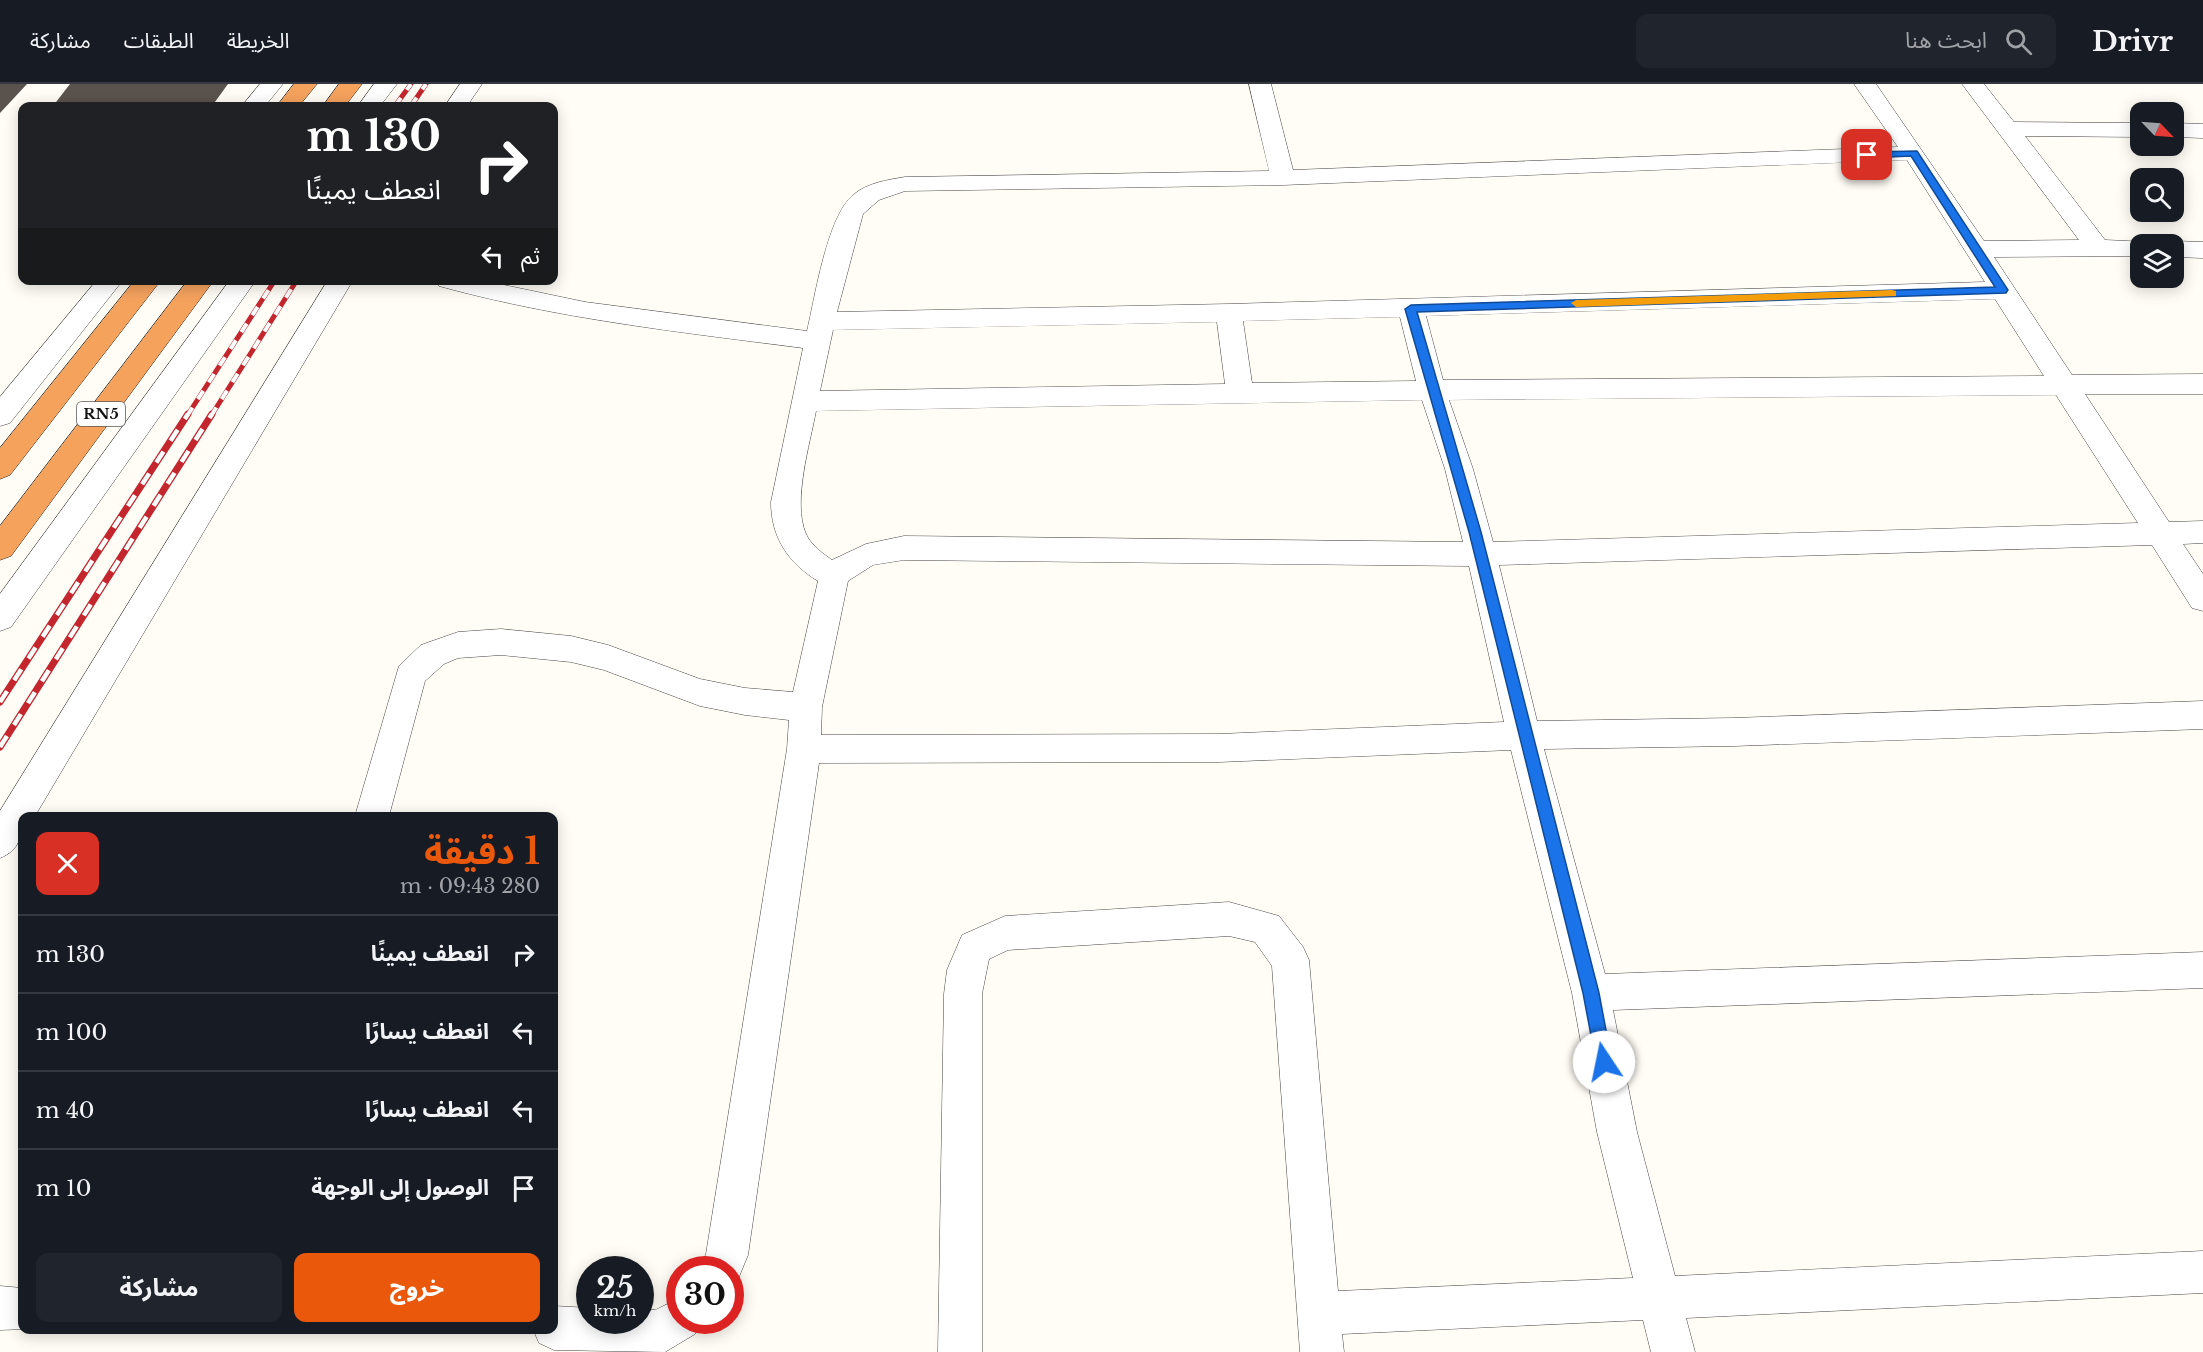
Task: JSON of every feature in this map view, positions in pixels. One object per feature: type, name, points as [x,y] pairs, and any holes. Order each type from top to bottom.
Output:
[{"type":"highway","points":[[291,102],[306,84]]},
{"type":"highway","points":[[336,102],[351,84]]},
{"type":"highway","name":"RN5","points":[[0,468],[145,285]]},
{"type":"highway","name":"RN5","points":[[0,548],[198,285]]},
{"type":"street","points":[[256,102],[272,84]]},
{"type":"street","points":[[372,102],[386,84]]},
{"type":"street","points":[[459,102],[471,84]]},
{"type":"street","points":[[1260,84],[1283,178]]},
{"type":"street","points":[[1865,84],[1914,153],[2203,599]]},
{"type":"street","points":[[1973,84],[2097,248]]},
{"type":"street","points":[[2006,129],[2130,130]]},
{"type":"street","points":[[2184,130],[2203,131]]},
{"type":"street","points":[[834,576],[813,564],[798,549],[789,530],[786,502],[819,331],[851,211],[866,196],[888,187],[905,184],[1283,178],[1914,153]]},
{"type":"street","points":[[1976,249],[2130,248]]},
{"type":"street","points":[[2184,249],[2203,250]]},
{"type":"street","points":[[0,416],[107,285]]},
{"type":"street","points":[[0,618],[240,285]]},
{"type":"street","points":[[18,812],[338,285]]},
{"type":"street","points":[[464,285],[499,296],[583,312],[819,331],[1229,313],[2003,290]]},
{"type":"street","points":[[1411,309],[1432,390],[1459,469],[1481,554],[1524,735],[1591,993],[1617,1132],[1673,1352]]},
{"type":"street","points":[[1229,313],[1240,393]]},
{"type":"street","points":[[804,401],[1432,390],[2067,387],[2203,384]]},
{"type":"street","points":[[728,1256],[804,749],[806,707],[834,576],[845,563],[860,555],[904,548],[1481,554],[2203,532]]},
{"type":"street","points":[[373,812],[410,675],[423,660],[442,649],[463,645],[513,643],[561,647],[607,657],[684,688],[722,699],[763,705],[806,707]]},
{"type":"street","points":[[804,749],[1219,748],[1524,735],[1734,732],[2203,715]]},
{"type":"street","points":[[0,842],[18,812]]},
{"type":"street","points":[[960,1352],[963,994],[966,970],[975,947],[1005,933],[1229,919],[1266,928],[1290,960],[1320,1333],[1659,1297],[2203,1272]]},
{"type":"street","points":[[1591,993],[2203,970]]},
{"type":"street","points":[[0,1308],[18,1309]]},
{"type":"street","points":[[558,1328],[661,1332],[666,1329]]},
{"type":"building","points":[[0,84],[27,84],[0,113]]},
{"type":"building","points":[[70,84],[228,84],[215,102],[56,102]]},
{"type":"railway","points":[[398,102],[411,84]]},
{"type":"railway","points":[[414,102],[426,84]]},
{"type":"railway","points":[[187,416],[272,285]]},
{"type":"railway","points":[[211,416],[294,285]]},
{"type":"railway","points":[[0,702],[188,414]]},
{"type":"railway","points":[[0,747],[212,414]]},
{"type":"slow traffic","points":[[1576,303],[1892,294]]},
{"type":"route","points":[[1604,1062],[1591,993],[1524,735],[1459,469],[1432,390],[1411,309],[2003,290],[1914,153],[1867,155]]}]
